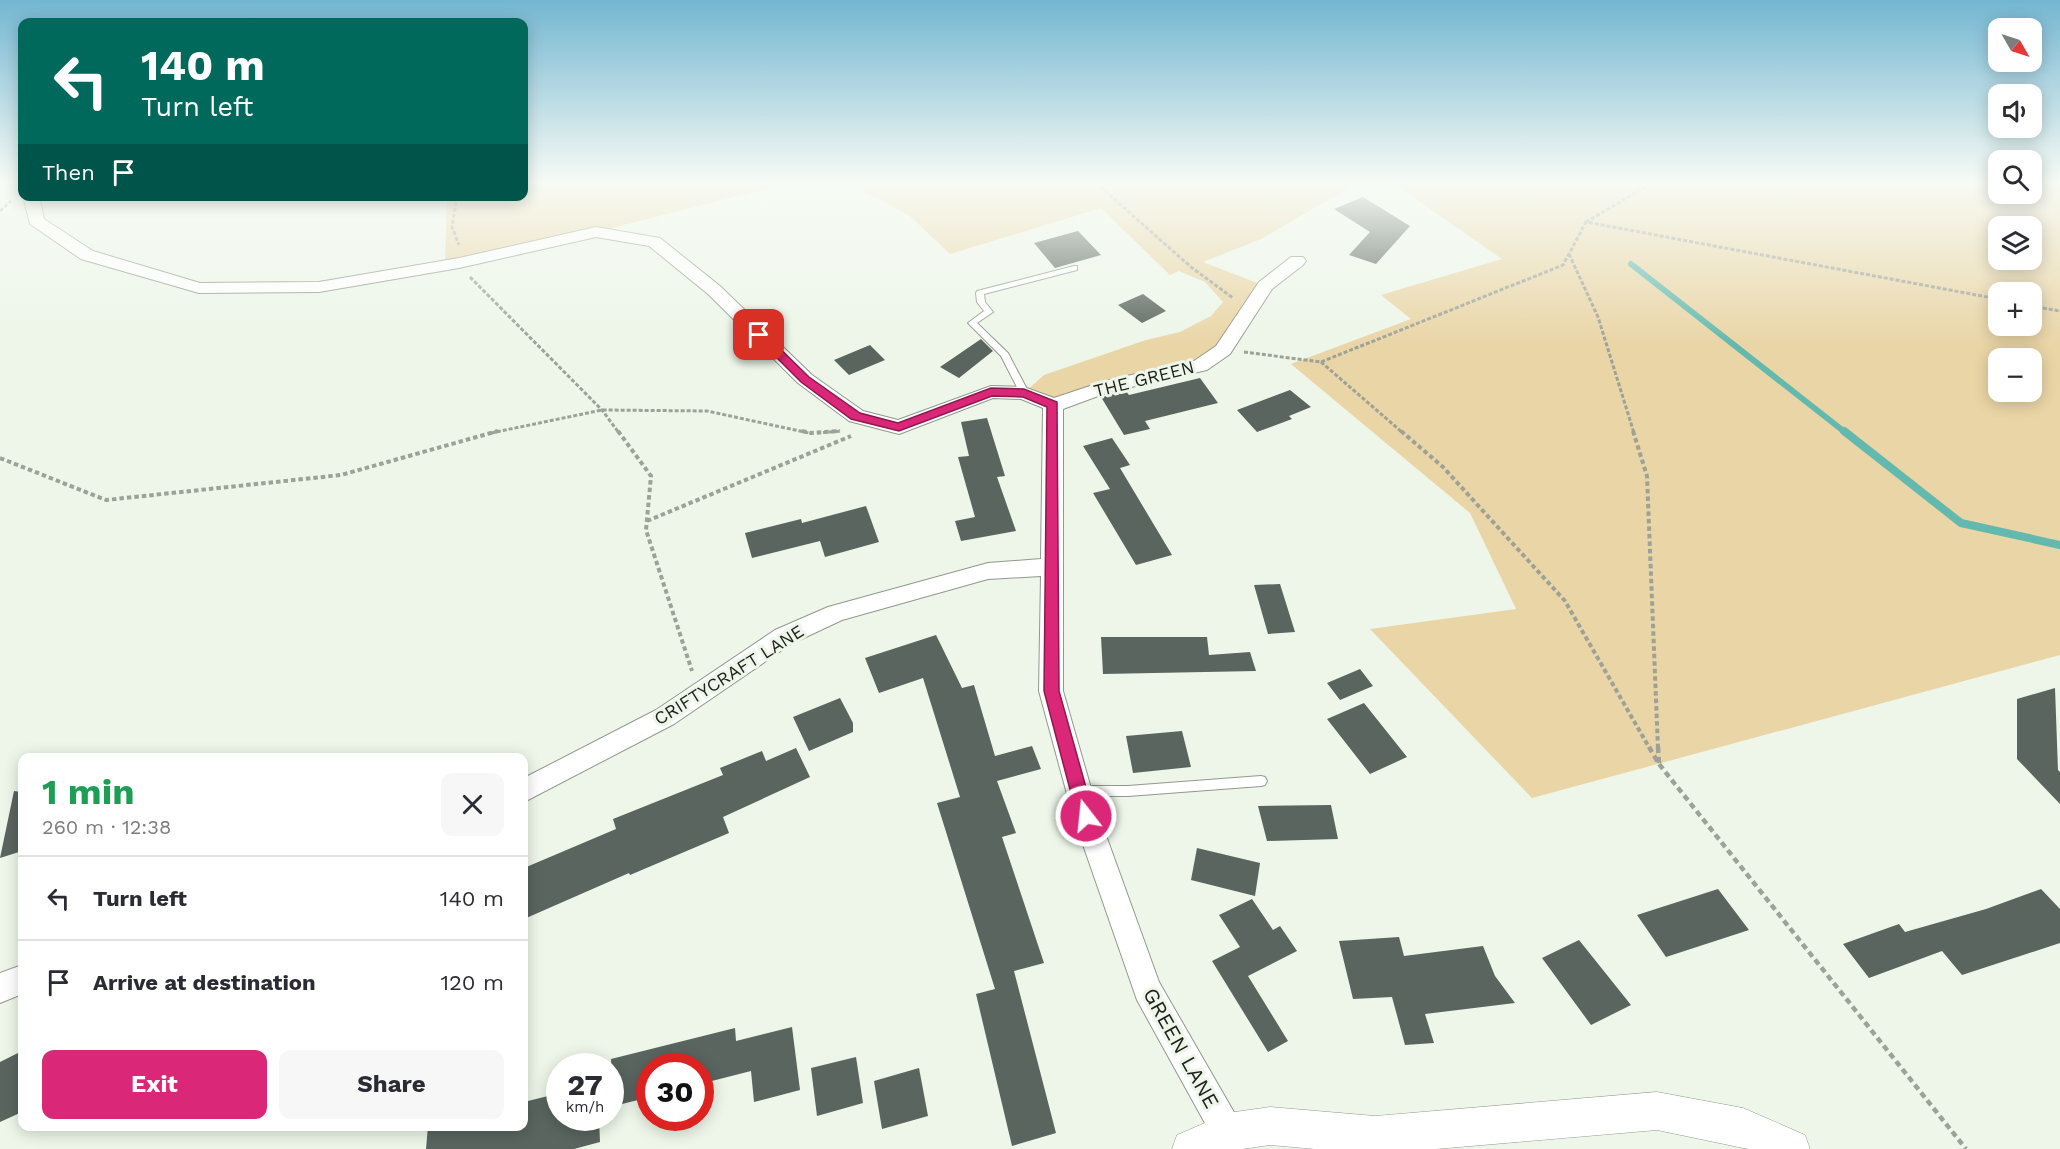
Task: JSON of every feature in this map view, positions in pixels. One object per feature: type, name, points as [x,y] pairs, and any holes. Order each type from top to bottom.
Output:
[{"type":"street","points":[[59,237],[87,255],[199,288],[319,287],[462,262],[575,237]]},
{"type":"street","points":[[623,237],[654,242],[714,290],[805,379],[856,416],[899,427],[991,392],[1024,393],[1053,405]]},
{"type":"street","name":"THE GREEN","points":[[1053,405],[1105,387],[1200,366],[1223,350],[1265,286],[1297,261]]},
{"type":"street","name":"GREEN LANE","points":[[1053,405],[1050,567],[1051,691],[1078,791],[1147,990],[1226,1141]]},
{"type":"street","name":"CRIFTYCRAFT LANE","points":[[528,789],[665,717],[783,637],[836,614],[988,571],[1050,567]]},
{"type":"street","points":[[0,988],[18,981]]},
{"type":"street","points":[[1191,1149],[1226,1141],[1270,1126],[1375,1135],[1657,1111],[1743,1127],[1791,1149]]},
{"type":"lane","points":[[1024,393],[1005,355],[972,323],[989,312],[981,302],[980,293],[1074,268]]},
{"type":"lane","points":[[1078,791],[1128,791],[1261,781]]},
{"type":"path","points":[[455,237],[463,270],[602,410],[651,476],[646,530],[693,675],[703,693]]},
{"type":"path","points":[[1157,237],[1191,267],[1250,310]]},
{"type":"path","points":[[1223,350],[1321,362],[1563,266],[1578,237]]},
{"type":"path","points":[[1664,237],[1988,297]]},
{"type":"path","points":[[1569,254],[1598,317],[1647,476],[1659,764]]},
{"type":"path","points":[[2042,308],[2060,311]]},
{"type":"path","points":[[1321,362],[1443,467],[1565,601],[1659,764],[1966,1149]]},
{"type":"path","points":[[0,458],[106,500],[342,475],[474,436],[602,410],[707,411],[812,434],[899,427]]},
{"type":"path","points":[[647,520],[866,430]]},
{"type":"shaded area","points":[[446,237],[575,237],[445,265]]},
{"type":"shaded area","points":[[932,237],[1007,237],[950,254]]},
{"type":"shaded area","points":[[1130,237],[1265,237],[1203,262],[1265,286],[1200,366],[1053,405],[1024,393],[1044,375],[1146,340],[1180,332],[1211,316],[1223,302],[1205,282],[1179,271],[1170,275]]},
{"type":"shaded area","points":[[1470,237],[1988,237],[1988,270],[2042,270],[2042,237],[2060,237],[2060,655],[1532,798],[1370,629],[1516,609],[1470,513],[1291,364],[1411,319],[1381,295],[1502,259]]},
{"type":"building","points":[[1057,237],[1083,237],[1101,255],[1055,268],[1034,243]]},
{"type":"building","points":[[1366,237],[1400,237],[1376,264],[1349,255]]},
{"type":"building","points":[[1143,294],[1166,311],[1142,323],[1118,305]]},
{"type":"building","points":[[981,339],[993,351],[959,378],[940,367]]},
{"type":"building","points":[[870,345],[885,360],[849,375],[834,360]]},
{"type":"building","points":[[1200,378],[1218,403],[1145,421],[1150,429],[1124,435],[1101,397],[1126,391],[1129,395]]},
{"type":"building","points":[[1290,390],[1311,407],[1289,416],[1292,419],[1257,432],[1237,410]]},
{"type":"building","points":[[987,418],[1005,476],[997,477],[1016,531],[961,541],[955,521],[975,517],[958,457],[969,456],[961,422]]},
{"type":"building","points":[[1112,438],[1130,465],[1120,468],[1172,555],[1136,565],[1093,493],[1110,489],[1083,446]]},
{"type":"building","points":[[866,506],[879,542],[825,557],[820,541],[752,558],[745,533],[801,519],[802,523]]},
{"type":"building","points":[[1280,584],[1295,632],[1268,634],[1254,585]]},
{"type":"building","points":[[936,635],[962,688],[974,685],[995,756],[1032,746],[1041,769],[997,781],[1016,833],[1002,837],[1044,963],[1014,971],[1056,1133],[1012,1146],[976,994],[995,989],[937,803],[960,797],[923,678],[879,693],[865,658]]},
{"type":"building","points":[[1101,637],[1207,637],[1209,655],[1250,652],[1256,671],[1103,674]]},
{"type":"building","points":[[1360,669],[1373,686],[1340,700],[1327,683]]},
{"type":"building","points":[[2055,688],[2060,804],[2017,759],[2017,699]]},
{"type":"building","points":[[840,698],[853,723],[853,732],[809,751],[793,717]]},
{"type":"building","points":[[1364,703],[1407,757],[1370,774],[1327,719]]},
{"type":"building","points":[[1182,731],[1191,767],[1133,773],[1126,736]]},
{"type":"building","points":[[796,748],[810,777],[723,817],[729,833],[528,917],[528,866],[616,829],[613,819],[723,775],[720,768],[762,751],[766,761]]},
{"type":"building","points":[[14,791],[18,792],[18,852],[0,858]]},
{"type":"building","points":[[1331,805],[1338,839],[1267,841],[1258,806]]},
{"type":"building","points":[[1197,848],[1260,863],[1255,896],[1191,880]]},
{"type":"building","points":[[1718,889],[1749,930],[1666,957],[1637,915]]},
{"type":"building","points":[[2041,889],[2060,909],[2060,943],[1962,975],[1942,951],[1869,978],[1843,944],[1899,924],[1905,932],[1986,909]]},
{"type":"building","points":[[1252,899],[1273,930],[1280,926],[1297,951],[1248,976],[1288,1041],[1268,1052],[1212,961],[1240,947],[1219,915]]},
{"type":"building","points":[[1399,937],[1404,956],[1483,946],[1495,976],[1515,1003],[1425,1014],[1434,1043],[1405,1045],[1392,997],[1353,999],[1339,941]]},
{"type":"building","points":[[1579,940],[1631,1005],[1591,1025],[1542,958]]},
{"type":"building","points":[[792,1027],[800,1090],[754,1102],[751,1071],[714,1080],[714,1053],[636,1053],[636,1100],[624,1104],[624,1056],[735,1028],[736,1041]]},
{"type":"building","points":[[18,1053],[18,1114],[0,1122],[0,1062]]},
{"type":"building","points":[[856,1057],[863,1103],[817,1116],[811,1068]]},
{"type":"building","points":[[919,1068],[928,1116],[882,1129],[874,1081]]},
{"type":"building","points":[[546,1096],[546,1131],[600,1131],[600,1142],[574,1149],[426,1149],[428,1131],[528,1131],[528,1101]]},
{"type":"waterway","points":[[1631,264],[1846,433]]},
{"type":"waterway","points":[[1844,431],[1961,523],[2060,545]]},
{"type":"route","points":[[759,335],[805,379],[856,416],[899,427],[991,392],[1024,393],[1053,405],[1050,567],[1051,691],[1086,816]]}]
